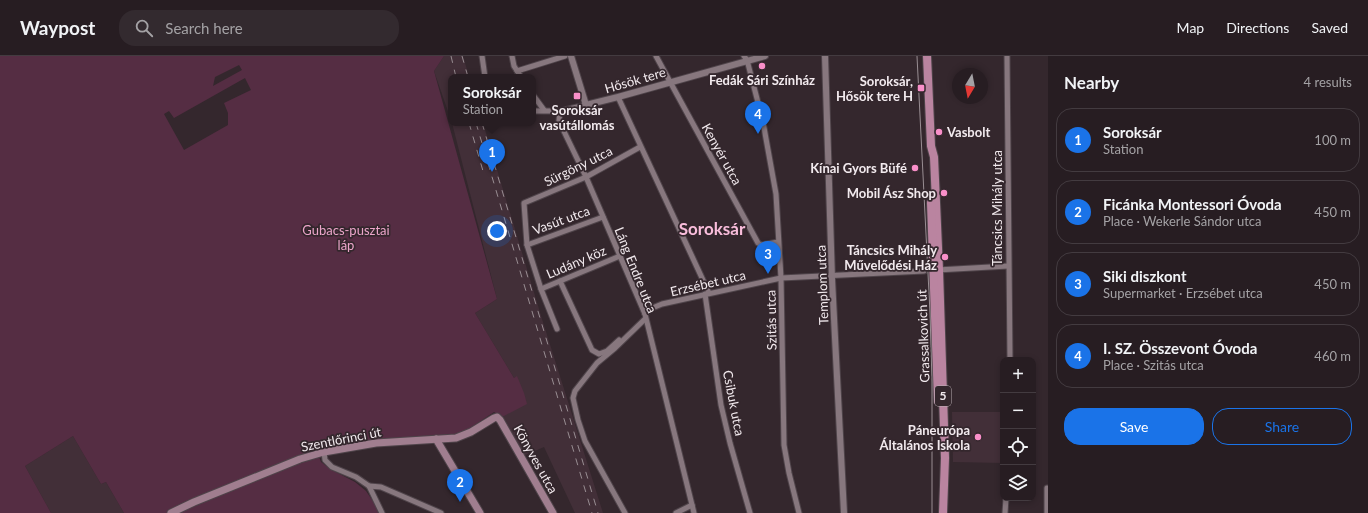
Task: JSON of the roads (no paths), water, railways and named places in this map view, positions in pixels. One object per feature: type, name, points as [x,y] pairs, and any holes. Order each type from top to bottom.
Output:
[{"type":"main road","name":"Grassalkovich út","points":[[928,56],[931,146],[929,158],[945,458],[943,478],[943,513]]},
{"type":"main road","name":"Szentlőrinci út","points":[[171,513],[264,472],[300,459],[324,452],[376,443],[456,438],[497,417]]},
{"type":"main road","name":"Könyves utca","points":[[497,417],[553,513]]},
{"type":"main road","points":[[436,439],[480,513]]},
{"type":"street","points":[[482,56],[485,74]]},
{"type":"street","points":[[512,56],[514,66],[519,74]]},
{"type":"street","points":[[517,71],[565,56]]},
{"type":"street","points":[[571,56],[586,105]]},
{"type":"street","name":"Kenyér utca","points":[[656,56],[758,243],[761,245],[778,242]]},
{"type":"street","name":"Hősök tere","points":[[536,111],[560,111],[586,105],[670,82],[746,58],[765,56]]},
{"type":"street","name":"Templom utca","points":[[825,56],[832,276],[844,513]]},
{"type":"street","name":"Táncsics Mihály utca","points":[[1007,56],[1010,357]]},
{"type":"street","name":"Szitás utca","points":[[746,58],[763,122],[777,201],[781,278],[784,445],[788,473],[799,513]]},
{"type":"street","name":"Csibuk utca","points":[[618,97],[707,294],[721,405],[750,513]]},
{"type":"street","points":[[536,98],[544,110]]},
{"type":"street","name":"Láng Endre utca","points":[[560,111],[559,121],[586,177],[645,317],[694,513]]},
{"type":"street","name":"Sürgöny utca","points":[[527,245],[524,203],[586,177],[640,147]]},
{"type":"street","name":"Vasút utca","points":[[527,245],[603,217]]},
{"type":"street","points":[[527,245],[556,329]]},
{"type":"street","name":"Ludány köz","points":[[541,289],[620,256]]},
{"type":"street","points":[[936,270],[1008,266]]},
{"type":"street","name":"Erzsébet utca","points":[[625,513],[584,437],[573,398],[575,391],[597,363],[630,334],[650,309],[662,304],[781,278],[924,271]]},
{"type":"street","points":[[560,281],[592,350],[595,353],[603,353],[625,336],[630,334]]},
{"type":"street","points":[[324,452],[325,460],[332,467],[356,477],[369,486],[382,513]]},
{"type":"street","points":[[369,486],[381,487],[441,513]]},
{"type":"street","points":[[1047,488],[1047,513]]},
{"type":"street","points":[[1005,513],[1006,501]]},
{"type":"street","points":[[676,513],[692,505]]},
{"type":"tram line","points":[[917,56],[930,313],[932,382],[932,513]]},
{"type":"railway","points":[[451,56],[455,74]]},
{"type":"railway","points":[[462,56],[467,74]]},
{"type":"railway","points":[[470,126],[483,171]]},
{"type":"railway","points":[[477,126],[592,513]]},
{"type":"railway","points":[[483,126],[598,513]]},
{"type":"place","name":"Fedák Sári Színház","points":[[762,66]]},
{"type":"place","name":"Soroksár, Hősök tere H","points":[[921,88]]},
{"type":"place","name":"Soroksár vasútállomás","points":[[577,96]]},
{"type":"place","name":"Vasbolt","points":[[939,132]]},
{"type":"place","name":"I. SZ. Összevont Óvoda","points":[[758,134]]},
{"type":"place","name":"Kínai Gyors Büfé","points":[[915,168]]},
{"type":"place","name":"Soroksár","points":[[492,172]]},
{"type":"place","name":"Mobil Ász Shop","points":[[944,193]]},
{"type":"place","name":"Táncsics Mihály Művelődési Ház","points":[[945,257]]},
{"type":"place","name":"Siki diszkont","points":[[768,274]]},
{"type":"place","name":"Páneurópa Általános Iskola","points":[[978,437]]},
{"type":"place","name":"Ficánka Montessori Óvoda","points":[[460,502]]},
{"type":"district","name":"Soroksár","points":[[712,229]]},
{"type":"park label","name":"Gubacs-pusztai láp","points":[[346,238]]}]
